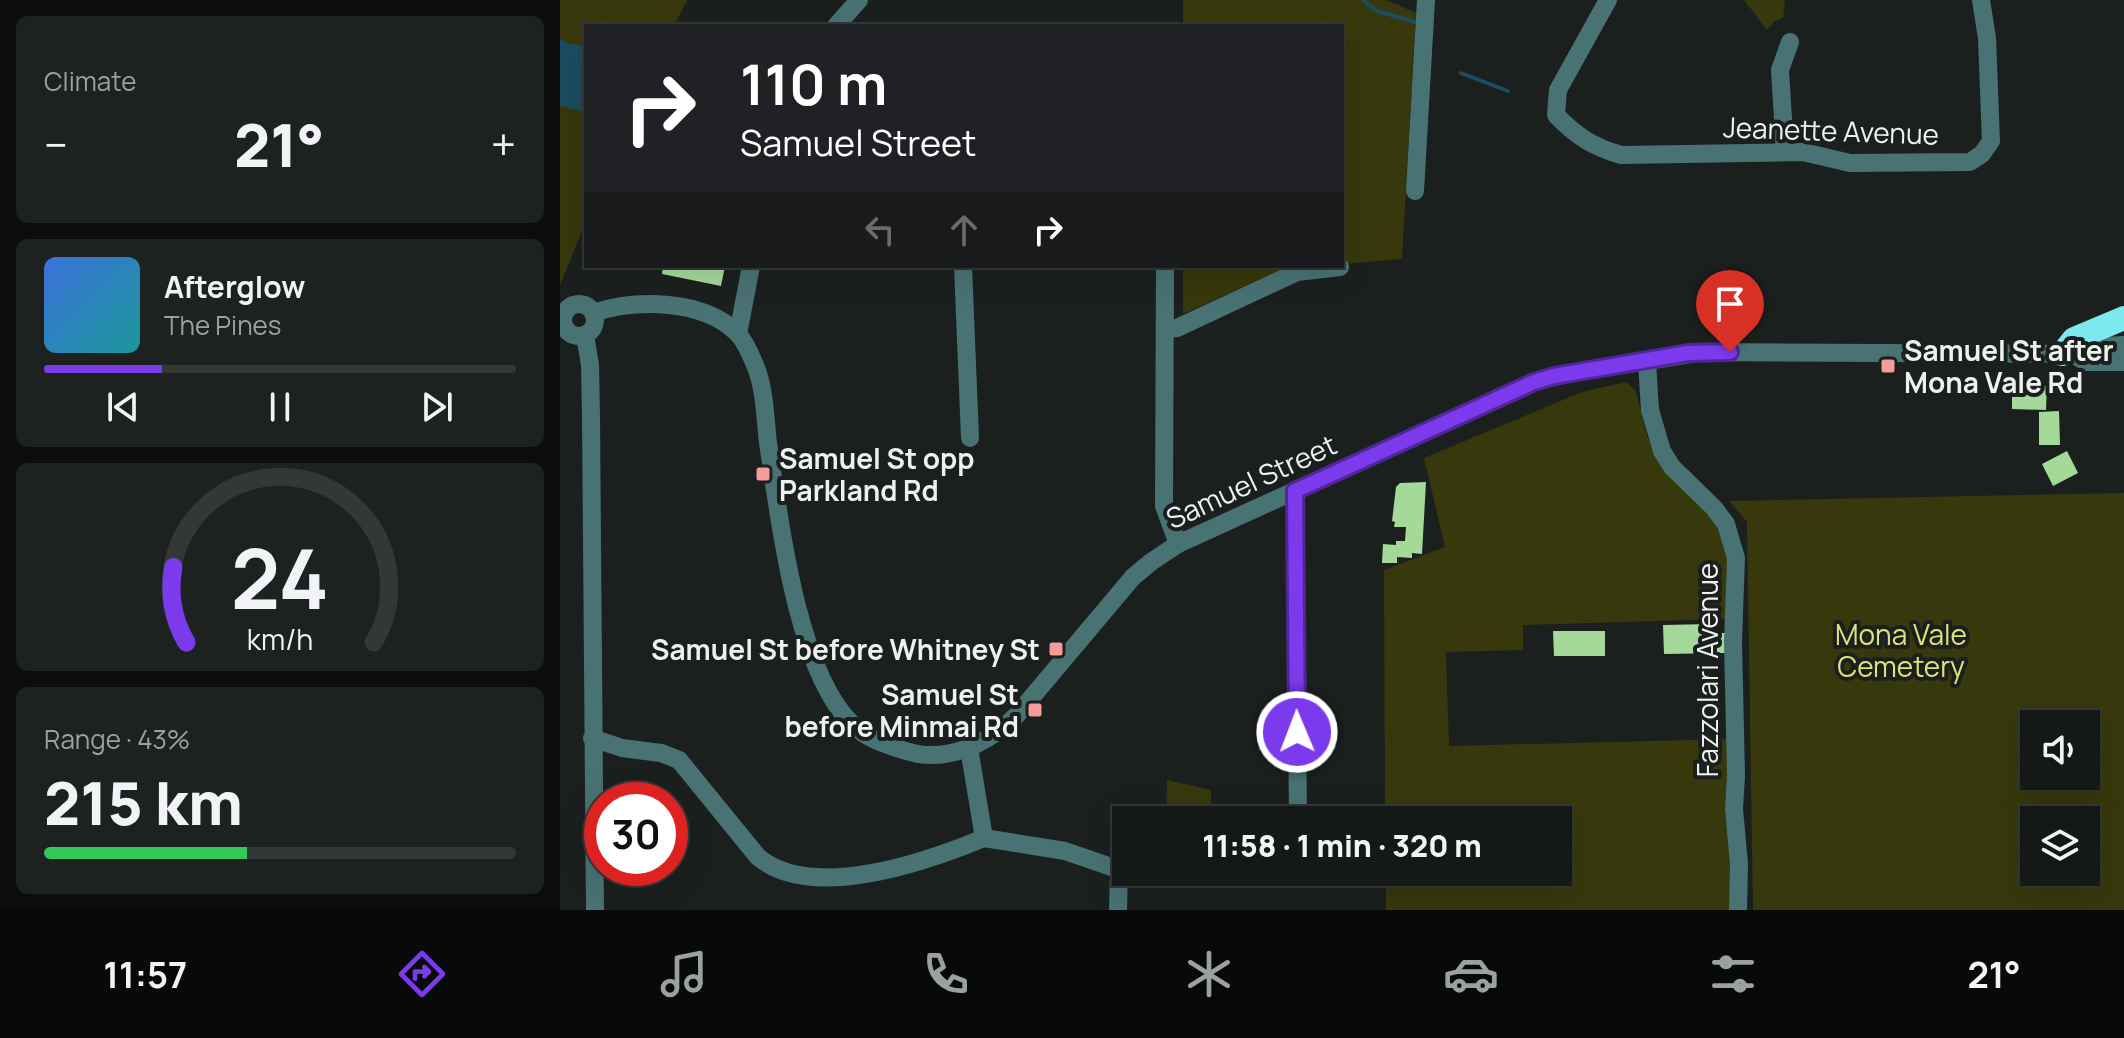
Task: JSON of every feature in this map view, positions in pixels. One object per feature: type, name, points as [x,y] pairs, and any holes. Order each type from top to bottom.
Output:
[{"type":"highway","points":[[2067,354],[2074,339],[2124,318]]},
{"type":"street","points":[[838,24],[859,0]]},
{"type":"street","points":[[1415,191],[1426,0]]},
{"type":"street","name":"Jeanette Avenue","points":[[1608,0],[1558,90],[1556,115],[1574,134],[1594,147],[1621,155],[1803,152],[1850,163],[1970,162],[1982,154],[1991,141],[1987,38],[1981,0]]},
{"type":"street","points":[[1785,152],[1780,70],[1790,42]]},
{"type":"street","points":[[593,313],[674,305],[698,310],[738,334],[751,268]]},
{"type":"street","points":[[963,268],[970,438]]},
{"type":"street","points":[[1165,268],[1164,506],[1178,544]]},
{"type":"street","points":[[1166,329],[1177,328],[1297,272],[1331,268]]},
{"type":"street","points":[[576,305],[586,306],[593,313],[594,326],[585,335],[570,333],[562,320],[567,310],[576,305]]},
{"type":"street","name":"Samuel Street","points":[[738,334],[756,366],[788,567],[823,684],[853,725],[878,743],[919,755],[947,754],[996,735],[1133,577],[1178,544],[1534,382],[1703,352],[2067,354]]},
{"type":"street","points":[[585,335],[589,349],[591,417],[595,910]]},
{"type":"street","points":[[2067,354],[2086,347],[2124,345]]},
{"type":"street","points":[[2067,354],[2086,362],[2124,362]]},
{"type":"street","name":"Fazzolari Avenue","points":[[1647,362],[1650,410],[1662,451],[1672,467],[1726,524],[1736,558],[1733,642],[1738,910]]},
{"type":"street","points":[[1295,491],[1298,806]]},
{"type":"street","points":[[592,738],[679,760],[758,857],[769,866],[799,877],[881,871],[930,858],[984,838],[1065,851],[1112,868]]},
{"type":"street","points":[[969,748],[984,838]]},
{"type":"street","points":[[1118,910],[1122,886]]},
{"type":"green space","points":[[560,0],[687,0],[675,24],[584,24],[584,226],[560,285]]},
{"type":"green space","points":[[1183,0],[1386,0],[1416,13],[1402,259],[1344,264],[1344,24],[1183,24]]},
{"type":"green space","points":[[1744,0],[1785,0],[1783,18],[1767,30]]},
{"type":"green space","points":[[1183,268],[1284,268],[1183,314]]},
{"type":"green space","points":[[1626,382],[1636,391],[1647,436],[1662,463],[1720,526],[1729,561],[1728,619],[1523,625],[1523,650],[1446,652],[1449,746],[1731,739],[1733,910],[1386,910],[1386,886],[1572,886],[1572,806],[1385,806],[1384,570],[1445,547],[1424,458],[1582,392]]},
{"type":"green space","name":"Mona Vale Cemetery","points":[[2124,493],[2124,910],[1753,910],[1747,522],[1729,501]]},
{"type":"green space","points":[[1167,780],[1211,790],[1211,806],[1166,806]]},
{"type":"water","points":[[560,38],[566,43],[584,46],[584,112],[560,106]]},
{"type":"building","points":[[663,268],[725,268],[721,286],[662,274]]},
{"type":"building","points":[[2012,385],[2047,386],[2046,410],[2012,409]]},
{"type":"building","points":[[2059,411],[2060,445],[2039,445],[2039,412]]},
{"type":"building","points":[[2067,451],[2078,473],[2053,486],[2042,464]]},
{"type":"building","points":[[1426,482],[1422,554],[1412,553],[1412,558],[1397,557],[1397,563],[1382,563],[1383,544],[1396,545],[1396,541],[1405,541],[1406,527],[1394,527],[1395,522],[1392,521],[1396,487],[1400,483]]},
{"type":"building","points":[[1710,624],[1711,633],[1725,633],[1725,653],[1664,654],[1663,625]]},
{"type":"building","points":[[1553,631],[1605,631],[1605,656],[1554,656]]},
{"type":"waterway","points":[[1363,0],[1377,11],[1415,22]]},
{"type":"waterway","points":[[1461,73],[1508,91]]},
{"type":"place","name":"Samuel St after Mona Vale Rd","points":[[1888,366]]},
{"type":"place","name":"Samuel St opp Parkland Rd","points":[[763,474]]},
{"type":"place","name":"Samuel St before Whitney St","points":[[1056,649]]},
{"type":"place","name":"Samuel St before Minmai Rd","points":[[1035,710]]},
{"type":"route","points":[[1297,732],[1295,491],[1534,382],[1688,353],[1730,352]]}]
